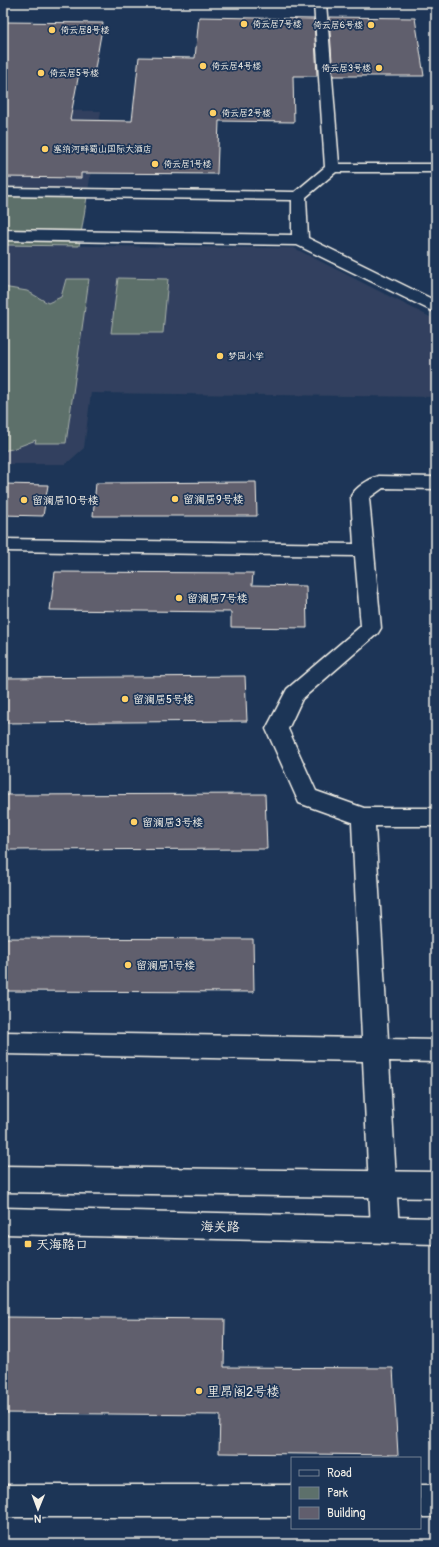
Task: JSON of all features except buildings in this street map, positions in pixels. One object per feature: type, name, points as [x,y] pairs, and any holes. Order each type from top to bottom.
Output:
[{"type":"street","points":[[320,3],[332,168]]},
{"type":"street","points":[[3,192],[299,196],[332,168],[436,168]]},
{"type":"street","points":[[299,196],[300,240]]},
{"type":"street","points":[[3,235],[300,240],[436,307]]},
{"type":"street","points":[[436,483],[380,482],[360,496],[371,628],[294,694],[277,729],[307,797],[363,817],[436,817]]},
{"type":"street","points":[[3,545],[364,550]]},
{"type":"street","points":[[363,817],[374,1050],[385,1230]]},
{"type":"street","points":[[3,1043],[436,1051]]},
{"type":"street","points":[[3,1179],[436,1185]]},
{"type":"street","name":"海关路","points":[[3,1221],[436,1231]]},
{"type":"street","points":[[3,1500],[291,1501]]},
{"type":"street","points":[[421,1501],[436,1501]]},
{"type":"shaded area","name":"塞纳河畔蜀山国际大酒店","points":[[3,110],[101,111],[87,197],[3,196]]},
{"type":"shaded area","name":"梦园小学","points":[[3,245],[294,248],[436,320],[436,397],[91,393],[84,448],[66,464],[3,464]]},
{"type":"green space","points":[[3,196],[87,197],[79,246],[3,245]]},
{"type":"green space","points":[[118,278],[168,279],[163,333],[111,333]]},
{"type":"green space","points":[[66,279],[89,279],[66,443],[35,443],[36,440],[3,451],[3,287],[27,291],[48,303],[61,297]]},
{"type":"place","name":"倚云居7号楼","points":[[244,24]]},
{"type":"place","name":"倚云居6号楼","points":[[371,25]]},
{"type":"place","name":"倚云居8号楼","points":[[52,30]]},
{"type":"place","name":"倚云居4号楼","points":[[203,66]]},
{"type":"place","name":"倚云居3号楼","points":[[379,68]]},
{"type":"place","name":"倚云居5号楼","points":[[41,73]]},
{"type":"place","name":"倚云居2号楼","points":[[213,113]]},
{"type":"place","name":"塞纳河畔蜀山国际大酒店","points":[[45,149]]},
{"type":"place","name":"倚云居1号楼","points":[[155,164]]},
{"type":"place","name":"梦园小学","points":[[220,356]]},
{"type":"place","name":"留澜居9号楼","points":[[175,499]]},
{"type":"place","name":"留澜居10号楼","points":[[24,500]]},
{"type":"place","name":"留澜居7号楼","points":[[179,598]]},
{"type":"place","name":"留澜居5号楼","points":[[125,699]]},
{"type":"place","name":"留澜居3号楼","points":[[134,822]]},
{"type":"place","name":"留澜居1号楼","points":[[128,965]]},
{"type":"place","name":"天海路口","points":[[28,1244]]},
{"type":"place","name":"里昂阁2号楼","points":[[199,1391]]}]
